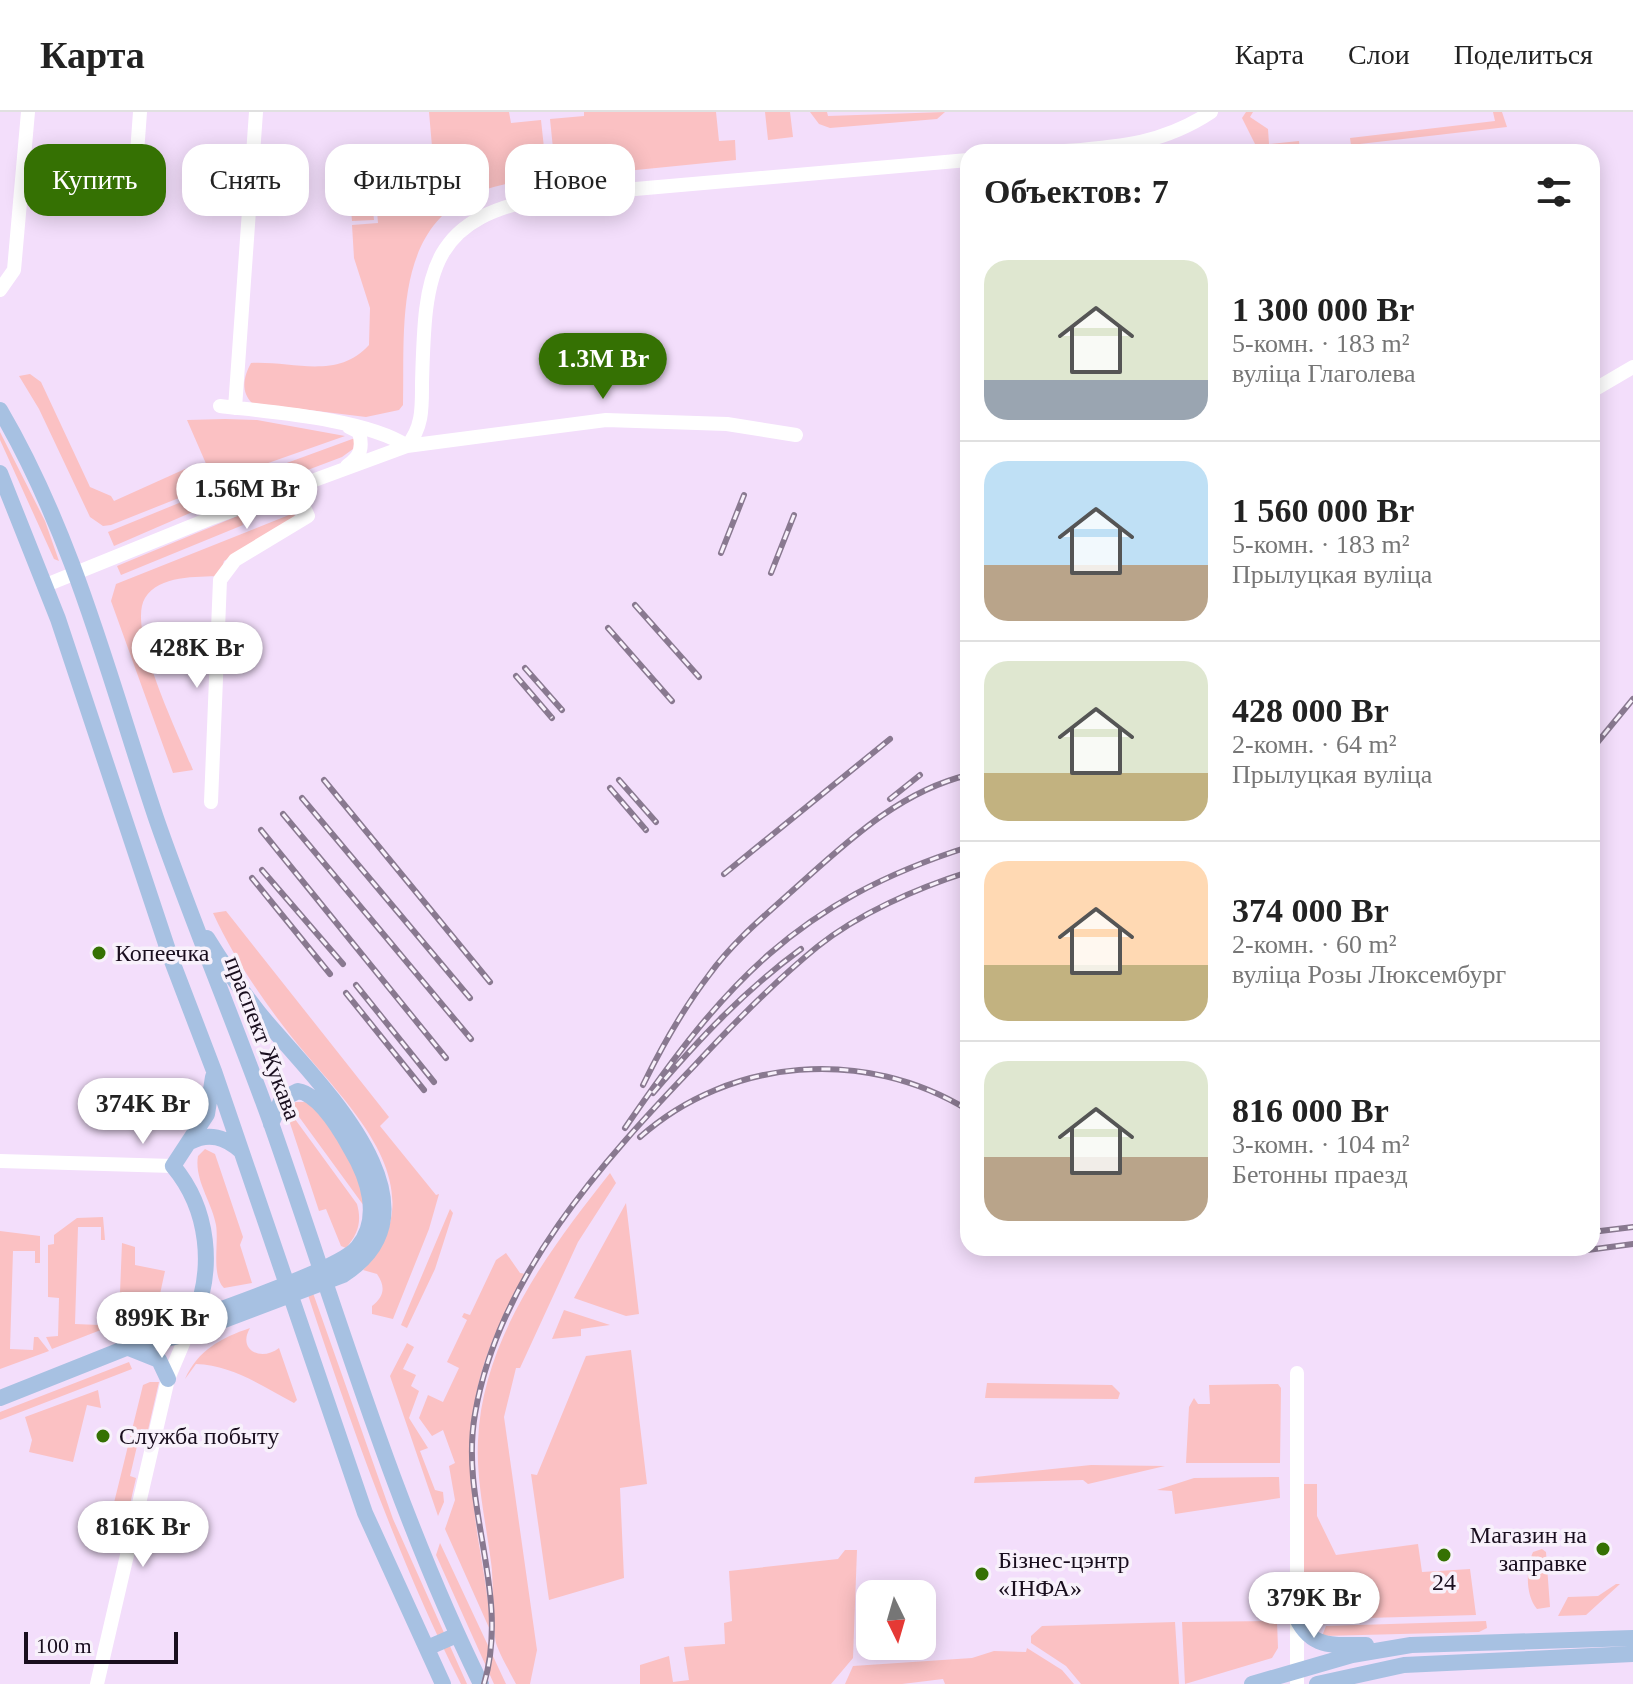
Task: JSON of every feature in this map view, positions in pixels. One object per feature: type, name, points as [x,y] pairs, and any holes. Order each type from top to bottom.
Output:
[{"type":"main road","name":"праспект Жукава","points":[[0,410],[39,478],[75,573],[186,902],[271,1124],[400,1499],[481,1684]]},
{"type":"main road","points":[[0,473],[46,585],[170,956],[214,1071],[365,1513],[443,1684]]},
{"type":"main road","points":[[128,1348],[187,1334],[343,1275],[360,1264],[375,1245],[384,1200],[379,1179],[360,1135],[232,979],[186,902]]},
{"type":"main road","points":[[187,1334],[203,1295],[204,1236],[195,1202],[173,1166],[209,1108],[214,1071]]},
{"type":"main road","points":[[0,1398],[128,1348],[195,1317],[340,1262],[358,1247],[370,1222],[370,1194],[358,1160],[310,1096],[298,1091],[287,1095],[275,1110],[271,1124]]},
{"type":"main road","points":[[188,1143],[202,1136],[216,1137],[242,1152]]},
{"type":"main road","points":[[203,1295],[207,1302],[221,1307]]},
{"type":"main road","points":[[195,1317],[204,1324],[213,1324]]},
{"type":"main road","points":[[128,1348],[159,1360],[168,1379]]},
{"type":"main road","points":[[1294,1612],[1302,1630],[1317,1641],[1331,1645],[1633,1638]]},
{"type":"main road","points":[[427,1648],[460,1641]]},
{"type":"main road","points":[[1252,1684],[1296,1677],[1352,1655],[1411,1645]]},
{"type":"main road","points":[[1317,1684],[1404,1665],[1633,1654]]},
{"type":"street","points":[[0,291],[14,270],[28,112]]},
{"type":"street","points":[[138,144],[140,112]]},
{"type":"street","points":[[256,112],[227,407],[343,424],[391,435],[407,446]]},
{"type":"street","points":[[1129,144],[1174,134],[1211,112]]},
{"type":"street","points":[[407,446],[420,425],[424,310],[432,273],[440,254],[460,230],[482,214],[518,201],[555,196],[960,161]]},
{"type":"street","points":[[1600,386],[1633,367]]},
{"type":"street","points":[[46,585],[407,446],[606,420],[727,424],[796,435]]},
{"type":"street","points":[[343,424],[359,432],[362,445],[356,460],[344,469]]},
{"type":"street","points":[[211,802],[220,580],[235,560],[308,516],[294,487]]},
{"type":"street","points":[[0,1161],[173,1166]]},
{"type":"street","points":[[97,1684],[168,1379],[187,1334]]},
{"type":"street","points":[[1296,1677],[1297,1373]]},
{"type":"shaded area","points":[[429,112],[509,112],[511,123],[541,120],[544,144],[505,144],[505,185],[489,189],[489,144],[432,144]]},
{"type":"shaded area","points":[[584,112],[716,112],[719,141],[735,140],[736,160],[635,170],[635,144],[553,144],[550,119],[584,116]]},
{"type":"shaded area","points":[[765,112],[790,112],[793,137],[768,140]]},
{"type":"shaded area","points":[[810,112],[827,112],[828,116],[945,112],[937,119],[830,128],[819,124]]},
{"type":"shaded area","points":[[1246,112],[1253,112],[1250,117],[1268,129],[1269,144],[1255,144],[1242,118]]},
{"type":"shaded area","points":[[1493,112],[1502,112],[1507,127],[1360,144],[1351,144],[1350,138],[1495,121]]},
{"type":"shaded area","points":[[1299,141],[1299,144],[1269,144]]},
{"type":"shaded area","points":[[352,216],[374,216],[374,220],[352,221]]},
{"type":"shaded area","points":[[377,216],[443,216],[427,235],[415,260],[408,288],[403,348],[403,405],[399,410],[366,417],[252,403],[244,383],[251,363],[329,366],[357,356],[369,345],[370,308],[354,258],[352,225],[378,223]]},
{"type":"shaded area","points":[[30,374],[41,382],[90,487],[111,496],[114,501],[185,469],[191,472],[199,490],[103,526],[90,517],[39,409],[19,376]]},
{"type":"shaded area","points":[[187,420],[257,420],[345,436],[214,482]]},
{"type":"shaded area","points":[[0,432],[45,521],[59,561],[54,559],[0,440]]},
{"type":"shaded area","points":[[355,438],[353,449],[342,457],[228,500],[213,490]]},
{"type":"shaded area","points":[[201,494],[203,500],[197,510],[114,546],[108,532]]},
{"type":"shaded area","points":[[294,513],[296,520],[224,561],[220,576],[169,581],[151,590],[145,598],[141,613],[148,657],[193,770],[173,773],[111,601],[116,584]]},
{"type":"shaded area","points":[[240,515],[243,525],[121,575],[117,566]]},
{"type":"shaded area","points":[[226,911],[389,1117],[380,1126],[436,1195],[439,1194],[429,1229],[393,1319],[372,1314],[372,1306],[379,1299],[383,1287],[377,1274],[363,1270],[385,1238],[392,1207],[389,1176],[376,1146],[357,1117],[280,1022],[239,962],[213,913]]},
{"type":"shaded area","points":[[296,1102],[308,1102],[346,1149],[358,1176],[364,1206],[294,1110],[288,1111],[286,1107]]},
{"type":"shaded area","points":[[292,1115],[357,1204],[358,1228],[346,1248],[341,1246],[326,1209],[319,1211],[289,1120]]},
{"type":"shaded area","points":[[205,1149],[215,1154],[243,1237],[240,1245],[252,1283],[224,1288],[220,1282],[216,1225],[197,1165],[198,1156]]},
{"type":"shaded area","points":[[610,1173],[616,1183],[578,1242],[520,1368],[516,1368],[504,1417],[537,1650],[530,1684],[516,1684],[495,1640],[492,1571],[478,1471],[482,1403],[505,1332],[523,1298],[564,1233]]},
{"type":"shaded area","points":[[626,1203],[639,1314],[626,1316],[574,1298]]},
{"type":"shaded area","points":[[450,1209],[453,1213],[435,1269],[407,1328],[401,1325]]},
{"type":"shaded area","points":[[103,1217],[105,1240],[101,1240],[101,1227],[78,1227],[75,1324],[99,1325],[99,1309],[104,1309],[116,1324],[52,1349],[46,1337],[58,1336],[59,1298],[48,1297],[48,1245],[54,1244],[54,1235],[77,1218]]},
{"type":"shaded area","points":[[0,1231],[40,1236],[40,1263],[35,1263],[35,1251],[13,1251],[10,1349],[33,1350],[34,1337],[38,1337],[49,1351],[0,1369]]},
{"type":"shaded area","points":[[122,1243],[135,1247],[135,1265],[165,1271],[160,1294],[167,1303],[119,1323],[106,1308],[130,1309],[130,1293],[120,1293]]},
{"type":"shaded area","points":[[506,1253],[520,1273],[526,1274],[493,1339],[476,1398],[472,1428],[473,1494],[490,1630],[445,1529],[455,1500],[449,1466],[455,1463],[443,1430],[432,1436],[419,1418],[428,1395],[443,1402],[459,1368],[447,1362],[467,1320],[462,1317],[464,1313],[470,1315],[496,1260]]},
{"type":"shaded area","points":[[313,1293],[393,1519],[467,1684],[461,1684],[438,1637],[377,1492],[308,1295]]},
{"type":"shaded area","points":[[564,1310],[610,1325],[581,1329],[581,1336],[552,1339]]},
{"type":"shaded area","points":[[250,1328],[247,1342],[253,1352],[265,1354],[279,1348],[297,1400],[294,1403],[246,1378],[209,1365],[196,1364],[185,1379],[197,1360],[212,1346]]},
{"type":"shaded area","points":[[407,1343],[414,1347],[403,1369],[416,1375],[411,1386],[419,1391],[409,1418],[428,1448],[420,1451],[435,1490],[443,1492],[444,1502],[438,1516],[390,1376]]},
{"type":"shaded area","points":[[631,1350],[647,1484],[620,1488],[624,1578],[549,1600],[531,1474],[537,1475],[586,1356]]},
{"type":"shaded area","points":[[129,1362],[132,1369],[0,1420],[0,1412]]},
{"type":"shaded area","points":[[159,1382],[148,1430],[141,1429],[130,1476],[136,1478],[126,1522],[110,1519],[143,1385]]},
{"type":"shaded area","points":[[987,1383],[1112,1385],[1120,1393],[1118,1399],[985,1398]]},
{"type":"shaded area","points":[[1278,1384],[1281,1388],[1280,1463],[1186,1463],[1189,1407],[1194,1398],[1198,1404],[1210,1404],[1209,1385]]},
{"type":"shaded area","points":[[98,1390],[101,1408],[87,1405],[73,1462],[29,1452],[32,1440],[25,1417]]},
{"type":"shaded area","points":[[1091,1465],[1165,1466],[1088,1484],[1083,1480],[974,1483],[975,1477]]},
{"type":"shaded area","points":[[1279,1477],[1280,1498],[1175,1514],[1172,1491],[1157,1490],[1194,1478]]},
{"type":"shaded area","points":[[1304,1484],[1317,1484],[1317,1516],[1336,1555],[1418,1544],[1422,1572],[1470,1569],[1476,1615],[1330,1619],[1303,1607]]},
{"type":"shaded area","points":[[440,1543],[506,1684],[494,1684],[436,1555]]},
{"type":"shaded area","points":[[1542,1549],[1546,1552],[1550,1607],[1537,1609],[1530,1596],[1528,1573],[1533,1552]]},
{"type":"shaded area","points":[[845,1550],[857,1550],[853,1658],[831,1684],[640,1684],[640,1665],[669,1656],[673,1682],[689,1680],[684,1647],[725,1644],[724,1623],[732,1621],[729,1571],[838,1559]]},
{"type":"shaded area","points":[[1620,1584],[1586,1615],[1558,1616],[1568,1597],[1598,1596]]},
{"type":"shaded area","points":[[1277,1621],[1278,1648],[1272,1658],[1185,1684],[1182,1622]]},
{"type":"shaded area","points":[[1486,1621],[1487,1628],[1479,1632],[1322,1636],[1326,1626]]},
{"type":"shaded area","points":[[1175,1622],[1179,1684],[1081,1684],[1066,1666],[1031,1643],[1031,1636],[1042,1626]]},
{"type":"shaded area","points":[[1027,1648],[1062,1670],[1074,1684],[945,1684],[943,1679],[902,1684],[845,1684],[853,1666],[972,1658],[994,1651],[1026,1652]]},
{"type":"railway","points":[[721,553],[744,495]]},
{"type":"railway","points":[[771,573],[794,515]]},
{"type":"railway","points":[[635,605],[699,677]]},
{"type":"railway","points":[[608,628],[672,701]]},
{"type":"railway","points":[[525,668],[562,710]]},
{"type":"railway","points":[[516,676],[552,718]]},
{"type":"railway","points":[[1600,739],[1633,699]]},
{"type":"railway","points":[[724,874],[890,739]]},
{"type":"railway","points":[[890,799],[920,775]]},
{"type":"railway","points":[[643,1085],[690,1001],[727,952],[748,931],[873,822],[918,794],[960,777]]},
{"type":"railway","points":[[324,780],[490,982]]},
{"type":"railway","points":[[619,780],[656,822]]},
{"type":"railway","points":[[610,788],[646,830]]},
{"type":"railway","points":[[302,798],[470,998]]},
{"type":"railway","points":[[283,814],[471,1039]]},
{"type":"railway","points":[[261,830],[446,1058]]},
{"type":"railway","points":[[625,1128],[696,1031],[769,954],[810,922],[856,894],[908,869],[960,850]]},
{"type":"railway","points":[[262,870],[343,964]]},
{"type":"railway","points":[[484,1684],[491,1650],[492,1616],[473,1482],[475,1414],[487,1364],[506,1315],[530,1269],[559,1224],[625,1141],[724,1034],[785,975],[833,935],[869,913],[960,875]]},
{"type":"railway","points":[[252,878],[330,974]]},
{"type":"railway","points":[[653,1093],[723,1016],[801,949]]},
{"type":"railway","points":[[356,985],[434,1082]]},
{"type":"railway","points":[[346,993],[424,1090]]},
{"type":"railway","points":[[640,1137],[676,1110],[715,1090],[756,1077],[799,1070],[843,1070],[886,1076],[928,1090],[960,1106]]},
{"type":"railway","points":[[1600,1231],[1633,1227]]},
{"type":"railway","points":[[1600,1248],[1633,1244]]},
{"type":"place","name":"Копеечка","points":[[99,953]]},
{"type":"place","name":"Служба побыту","points":[[103,1436]]},
{"type":"place","name":"Магазин на заправке","points":[[1603,1549]]},
{"type":"place","name":"24","points":[[1444,1555]]},
{"type":"place","name":"Бізнес-цэнтр «ІНФА»","points":[[982,1574]]}]
